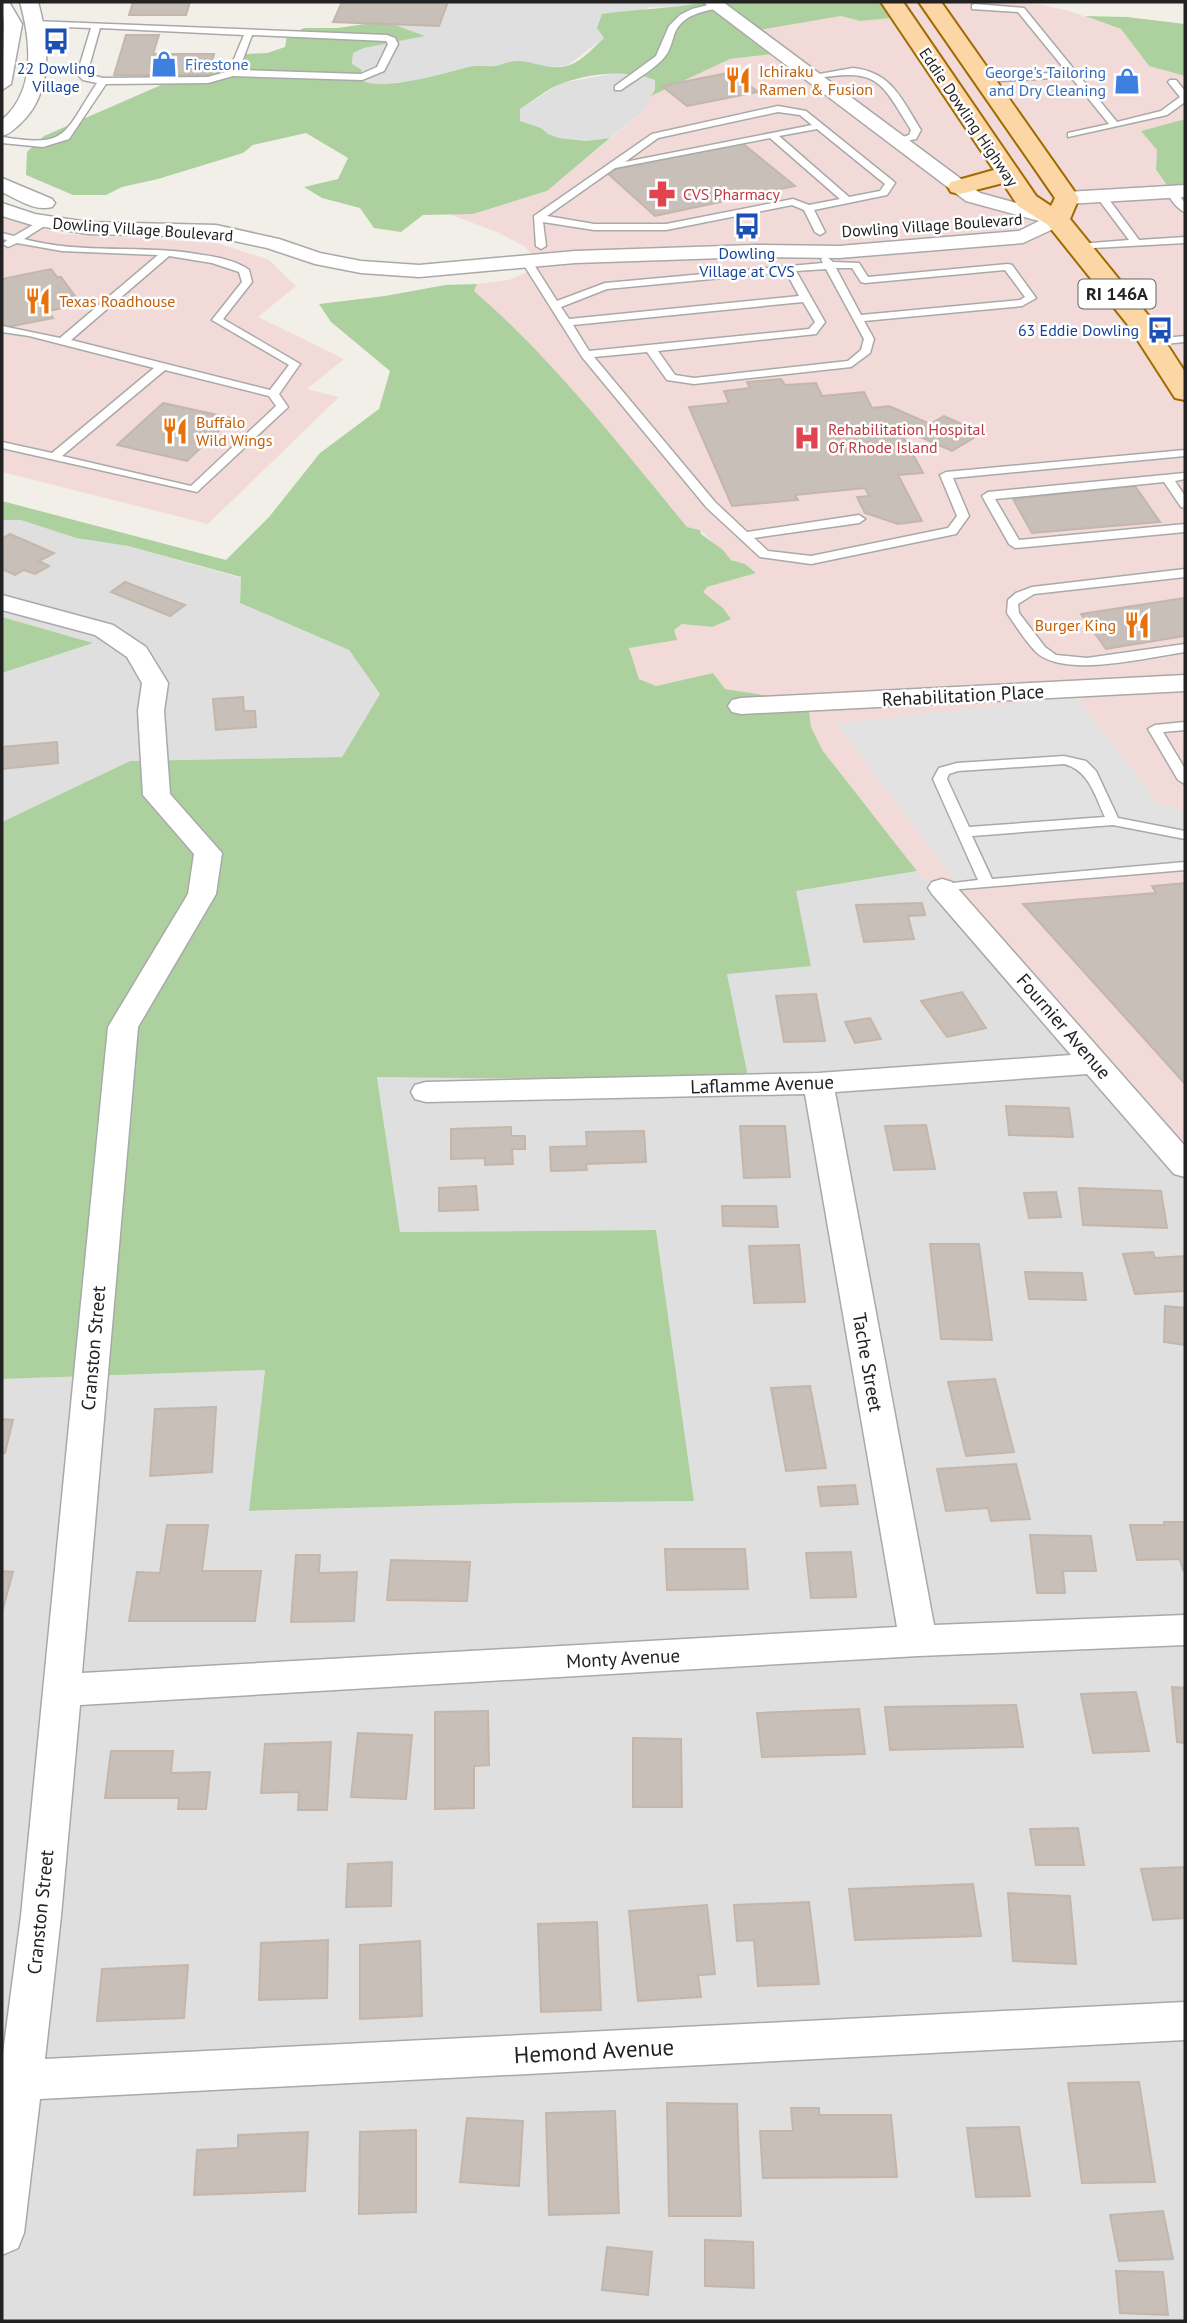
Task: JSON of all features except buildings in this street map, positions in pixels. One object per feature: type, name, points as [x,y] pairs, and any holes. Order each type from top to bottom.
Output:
[{"type":"main road","name":"Eddie Dowling Highway","points":[[892,2],[1027,201],[1062,209]]},
{"type":"main road","name":"Eddie Dowling Highway","points":[[930,2],[988,80],[1062,209],[1079,247],[1183,384]]},
{"type":"main road","points":[[960,187],[1008,174]]},
{"type":"street","points":[[2,131],[22,110],[35,82],[36,23],[29,2]]},
{"type":"street","points":[[2,4],[13,24],[7,29],[2,85]]},
{"type":"street","points":[[714,4],[973,197],[1062,209],[1101,196],[1178,191]]},
{"type":"street","name":"Dowling Village Boulevard","points":[[2,184],[31,199],[60,208],[101,213],[176,213],[239,219],[371,252],[421,255],[541,246],[824,250],[846,230]]},
{"type":"street","name":"Dowling Village Boulevard","points":[[2,209],[45,221],[88,228],[216,231],[272,243],[315,258],[361,267],[419,271],[575,257],[824,250],[1023,237],[1062,209]]},
{"type":"street","name":"Dowling Village Boulevard","points":[[976,220],[1062,209]]},
{"type":"street","name":"Cranston Street","points":[[2,601],[104,630],[137,652],[155,683],[151,711],[157,794],[208,853],[202,894],[123,1027],[41,1916],[11,2080],[2,2233]]},
{"type":"street","name":"Rehabilitation Place","points":[[741,706],[1185,683]]},
{"type":"street","name":"Fournier Avenue","points":[[942,888],[1185,1166]]},
{"type":"street","name":"Laflamme Avenue","points":[[426,1092],[818,1083],[1097,1063]]},
{"type":"street","name":"Tache Street","points":[[818,1083],[918,1641]]},
{"type":"street","name":"Monty Avenue","points":[[60,1689],[918,1641],[1185,1630]]},
{"type":"street","name":"Hemond Avenue","points":[[11,2080],[1185,2021]]},
{"type":"lane","points":[[618,88],[658,59],[666,49],[671,31],[681,18],[691,11],[714,4]]},
{"type":"lane","points":[[975,7],[1021,10],[1115,125]]},
{"type":"lane","points":[[36,23],[387,38],[393,40],[393,44],[381,69],[362,78],[233,72],[208,80],[103,81],[86,78],[82,74],[96,26]]},
{"type":"lane","points":[[233,72],[249,32]]},
{"type":"lane","points":[[813,76],[856,69],[879,76],[916,130],[914,137],[900,141]]},
{"type":"lane","points":[[988,80],[1073,75]]},
{"type":"lane","points":[[2,140],[30,144],[60,141],[66,137],[103,81]]},
{"type":"lane","points":[[1071,135],[1164,113],[1185,98],[1173,82]]},
{"type":"lane","points":[[778,109],[803,113],[890,183],[883,193],[808,208],[793,202],[666,227],[594,227],[538,218],[655,136],[778,109]]},
{"type":"lane","points":[[610,167],[819,126]]},
{"type":"lane","points":[[772,135],[847,200]]},
{"type":"lane","points":[[1178,191],[1185,209]]},
{"type":"lane","points":[[1101,196],[1136,243]]},
{"type":"lane","points":[[650,348],[671,379],[694,381],[851,364],[866,351],[869,339],[824,250],[808,208]]},
{"type":"lane","points":[[538,218],[541,246]]},
{"type":"lane","points":[[2,247],[45,221]]},
{"type":"lane","points":[[2,236],[39,247],[195,254],[244,270],[247,282],[217,320],[295,364],[273,394]]},
{"type":"lane","points":[[1079,247],[1185,240]]},
{"type":"lane","points":[[554,305],[567,303],[583,293],[605,286],[789,269],[824,250]]},
{"type":"lane","points":[[824,250],[855,265],[865,280],[1008,267],[1031,298],[1022,303],[858,318]]},
{"type":"lane","points":[[63,341],[168,252]]},
{"type":"lane","points":[[527,262],[586,355],[711,505],[764,554],[811,560],[880,548],[952,531],[964,516],[946,475],[1185,453]]},
{"type":"lane","points":[[586,355],[811,332],[820,322],[789,269]]},
{"type":"lane","points":[[565,323],[806,298]]},
{"type":"lane","points":[[2,329],[63,341],[273,394],[282,407],[194,490],[2,445]]},
{"type":"lane","points":[[1153,342],[1185,339]]},
{"type":"lane","points":[[54,457],[163,366]]},
{"type":"lane","points":[[1185,476],[988,496],[1015,544],[1185,528]]},
{"type":"lane","points":[[1167,478],[1185,504]]},
{"type":"lane","points":[[745,536],[859,519]]},
{"type":"lane","points":[[1185,573],[1032,592],[1020,596],[1012,603],[1013,613],[1041,650],[1053,658],[1087,662],[1185,648]]},
{"type":"lane","points":[[1185,726],[1155,729],[1185,780]]},
{"type":"lane","points":[[988,884],[940,779],[944,771],[957,767],[1064,760],[1081,764],[1091,774],[1113,821]]},
{"type":"lane","points":[[964,832],[1113,821],[1185,835]]},
{"type":"lane","points":[[942,888],[1185,866]]},
{"type":"shaded area","points":[[705,2],[676,8],[650,7],[602,31],[604,38],[568,65],[546,68],[518,61],[497,66],[470,66],[455,73],[422,80],[380,84],[362,82],[358,78],[352,64],[353,53],[364,48],[423,36],[384,21],[414,4]]},
{"type":"shaded area","points":[[891,2],[1002,2],[1043,5],[1069,11],[1121,29],[1149,66],[1185,76],[1185,119],[1142,131],[1157,150],[1156,171],[1171,191],[1185,191],[1185,1182],[917,871],[823,751],[811,727],[808,702],[725,689],[713,673],[656,686],[639,679],[629,648],[676,640],[674,630],[682,624],[712,627],[723,608],[702,592],[707,587],[755,573],[745,564],[731,560],[700,530],[687,527],[589,409],[511,325],[474,291],[477,284],[509,280],[527,272],[539,264],[533,255],[524,246],[499,233],[449,214],[473,214],[547,191],[646,109],[651,96],[730,59],[758,56],[759,30],[841,16],[860,21],[901,17]]},
{"type":"shaded area","points":[[618,73],[644,75],[655,80],[655,90],[646,109],[610,138],[586,141],[559,138],[520,121],[520,109],[561,83]]},
{"type":"shaded area","points":[[2,218],[63,234],[217,243],[269,260],[296,286],[258,317],[344,359],[307,389],[339,397],[208,524],[2,472]]},
{"type":"shaded area","points":[[2,520],[21,520],[76,538],[128,546],[241,578],[240,603],[349,650],[380,694],[342,757],[130,761],[2,822],[2,673],[92,643],[2,617]]},
{"type":"shaded area","points":[[1077,697],[1158,803],[1185,811],[1185,862],[956,882],[836,724]]},
{"type":"shaded area","points":[[917,871],[1185,1182],[1185,2321],[2,2321],[2,1379],[265,1370],[250,1511],[694,1501],[656,1230],[400,1232],[377,1076],[749,1081],[727,974],[796,891]]},
{"type":"green space","points":[[705,2],[891,2],[902,17],[860,21],[841,16],[759,30],[780,53],[730,59],[651,96],[655,90],[655,80],[633,74],[597,75],[557,85],[520,109],[520,121],[559,138],[586,141],[610,138],[547,191],[473,214],[423,215],[401,232],[374,228],[360,208],[322,198],[304,187],[338,179],[348,158],[306,133],[253,145],[243,153],[122,187],[106,195],[73,195],[26,175],[27,152],[44,136],[168,82],[236,63],[246,54],[267,53],[285,47],[287,36],[304,28],[338,28],[384,21],[425,36],[364,48],[353,53],[352,64],[362,70],[358,78],[379,84],[395,83],[468,67],[495,66],[513,61],[548,67],[570,65],[584,57],[604,38],[597,28],[602,14]]},
{"type":"green space","points":[[1085,16],[1127,17],[1185,24],[1185,76],[1149,66],[1121,29]]},
{"type":"green space","points":[[1185,119],[1185,191],[1171,191],[1156,170],[1157,150],[1141,131]]},
{"type":"green space","points":[[477,284],[474,291],[559,375],[687,527],[700,530],[701,534],[723,550],[731,560],[745,564],[756,573],[707,587],[703,592],[723,608],[731,619],[712,627],[682,624],[674,630],[677,640],[629,648],[639,679],[656,686],[713,673],[725,689],[808,702],[811,727],[823,751],[917,871],[796,891],[811,966],[727,974],[749,1081],[377,1077],[400,1232],[656,1230],[694,1501],[249,1511],[265,1370],[2,1379],[2,822],[130,761],[342,757],[380,694],[349,650],[240,603],[241,577],[128,546],[76,538],[21,520],[2,520],[2,501],[226,560],[269,517],[320,453],[379,409],[390,371],[331,322],[319,304],[445,285]]},
{"type":"green space","points":[[2,617],[93,643],[2,673]]},
{"type":"place","name":"22 Dowling Village","points":[[56,41]]},
{"type":"place","name":"Firestone","points":[[164,64]]},
{"type":"place","name":"Ichiraku Ramen & Fusion","points":[[738,80]]},
{"type":"place","name":"George's Tailoring and Dry Cleaning","points":[[1127,81]]},
{"type":"place","name":"CVS Pharmacy","points":[[662,194]]},
{"type":"place","name":"Dowling Village at CVS","points":[[747,226]]},
{"type":"place","name":"Texas Roadhouse","points":[[38,301]]},
{"type":"place","name":"63 Eddie Dowling","points":[[1160,330]]},
{"type":"place","name":"Buffalo Wild Wings","points":[[175,431]]},
{"type":"place","name":"Rehabilitation Hospital Of Rhode Island","points":[[807,438]]},
{"type":"place","name":"Burger King","points":[[1137,625]]}]
